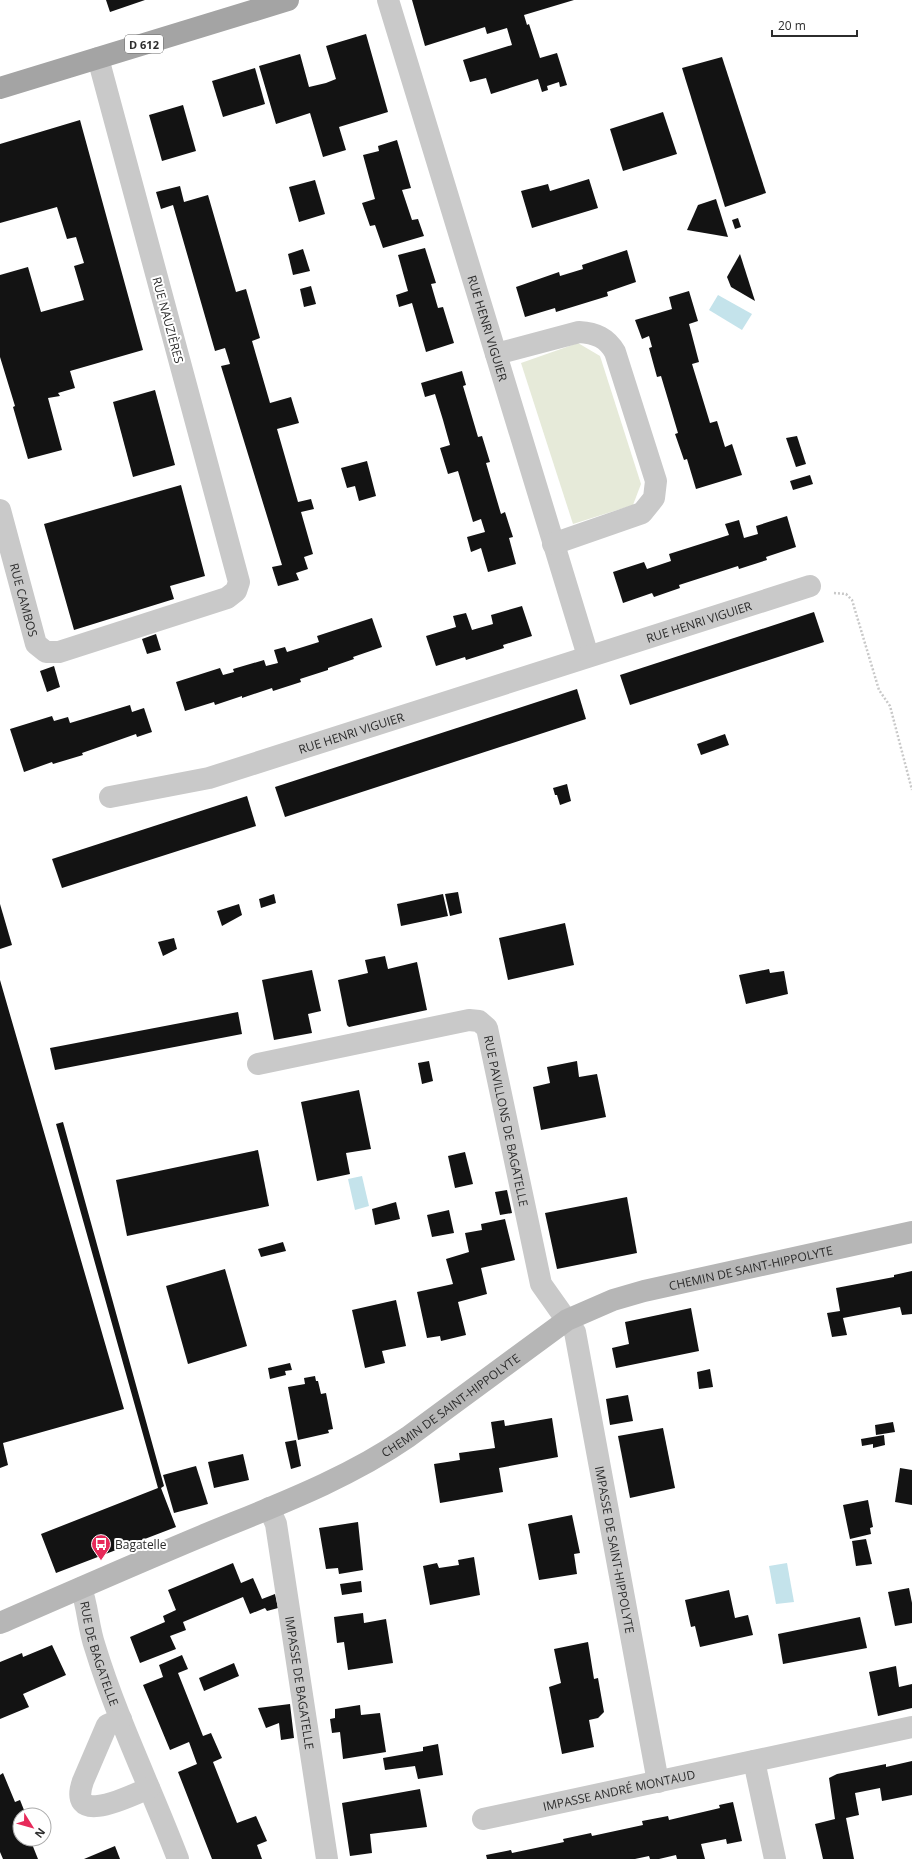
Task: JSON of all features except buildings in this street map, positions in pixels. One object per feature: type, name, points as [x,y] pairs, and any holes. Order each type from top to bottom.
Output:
[{"type":"main road","name":"D 612","points":[[0,88],[288,0]]},
{"type":"street","name":"RUE HENRI VIGUIER","points":[[388,0],[588,656]]},
{"type":"street","name":"RUE NAUZIÈRES","points":[[36,644],[46,652],[59,652],[227,598],[236,591],[239,582],[98,58]]},
{"type":"street","points":[[496,354],[579,332],[592,333],[601,337],[610,344],[615,352],[656,481],[654,498],[642,513],[553,544]]},
{"type":"street","name":"RUE CAMBOS","points":[[0,510],[36,644]]},
{"type":"street","name":"RUE HENRI VIGUIER","points":[[110,797],[209,778],[810,586]]},
{"type":"street","name":"RUE PAVILLONS DE BAGATELLE","points":[[258,1064],[469,1020],[479,1021],[487,1028],[541,1284],[567,1320]]},
{"type":"street","name":"CHEMIN DE SAINT-HIPPOLYTE","points":[[0,1623],[269,1508],[357,1468],[386,1453],[567,1320],[613,1300],[644,1291],[912,1232]]},
{"type":"street","name":"IMPASSE DE SAINT-HIPPOLYTE","points":[[567,1320],[575,1332],[658,1782]]},
{"type":"street","name":"IMPASSE DE BAGATELLE","points":[[269,1508],[276,1524],[327,1859]]},
{"type":"street","name":"RUE DE BAGATELLE","points":[[80,1588],[86,1601],[94,1646],[121,1719],[178,1859]]},
{"type":"street","name":"RUE DE BAGATELLE","points":[[121,1719],[107,1725],[83,1781],[80,1797],[84,1803],[93,1807],[102,1806],[149,1788]]},
{"type":"street","name":"IMPASSE ANDRÉ MONTAUD","points":[[483,1819],[912,1727]]},
{"type":"street","points":[[754,1761],[775,1859]]},
{"type":"path","points":[[810,586],[830,593],[846,594],[852,600],[879,690],[890,706],[912,790]]},
{"type":"green space","points":[[578,343],[600,356],[641,484],[633,505],[573,524],[521,363]]},
{"type":"water","points":[[718,295],[752,314],[742,330],[709,310]]},
{"type":"water","points":[[362,1176],[369,1206],[355,1210],[348,1179]]},
{"type":"water","points":[[787,1563],[794,1602],[776,1604],[769,1566]]},
{"type":"place","name":"Bagatelle","points":[[101,1561]]}]
